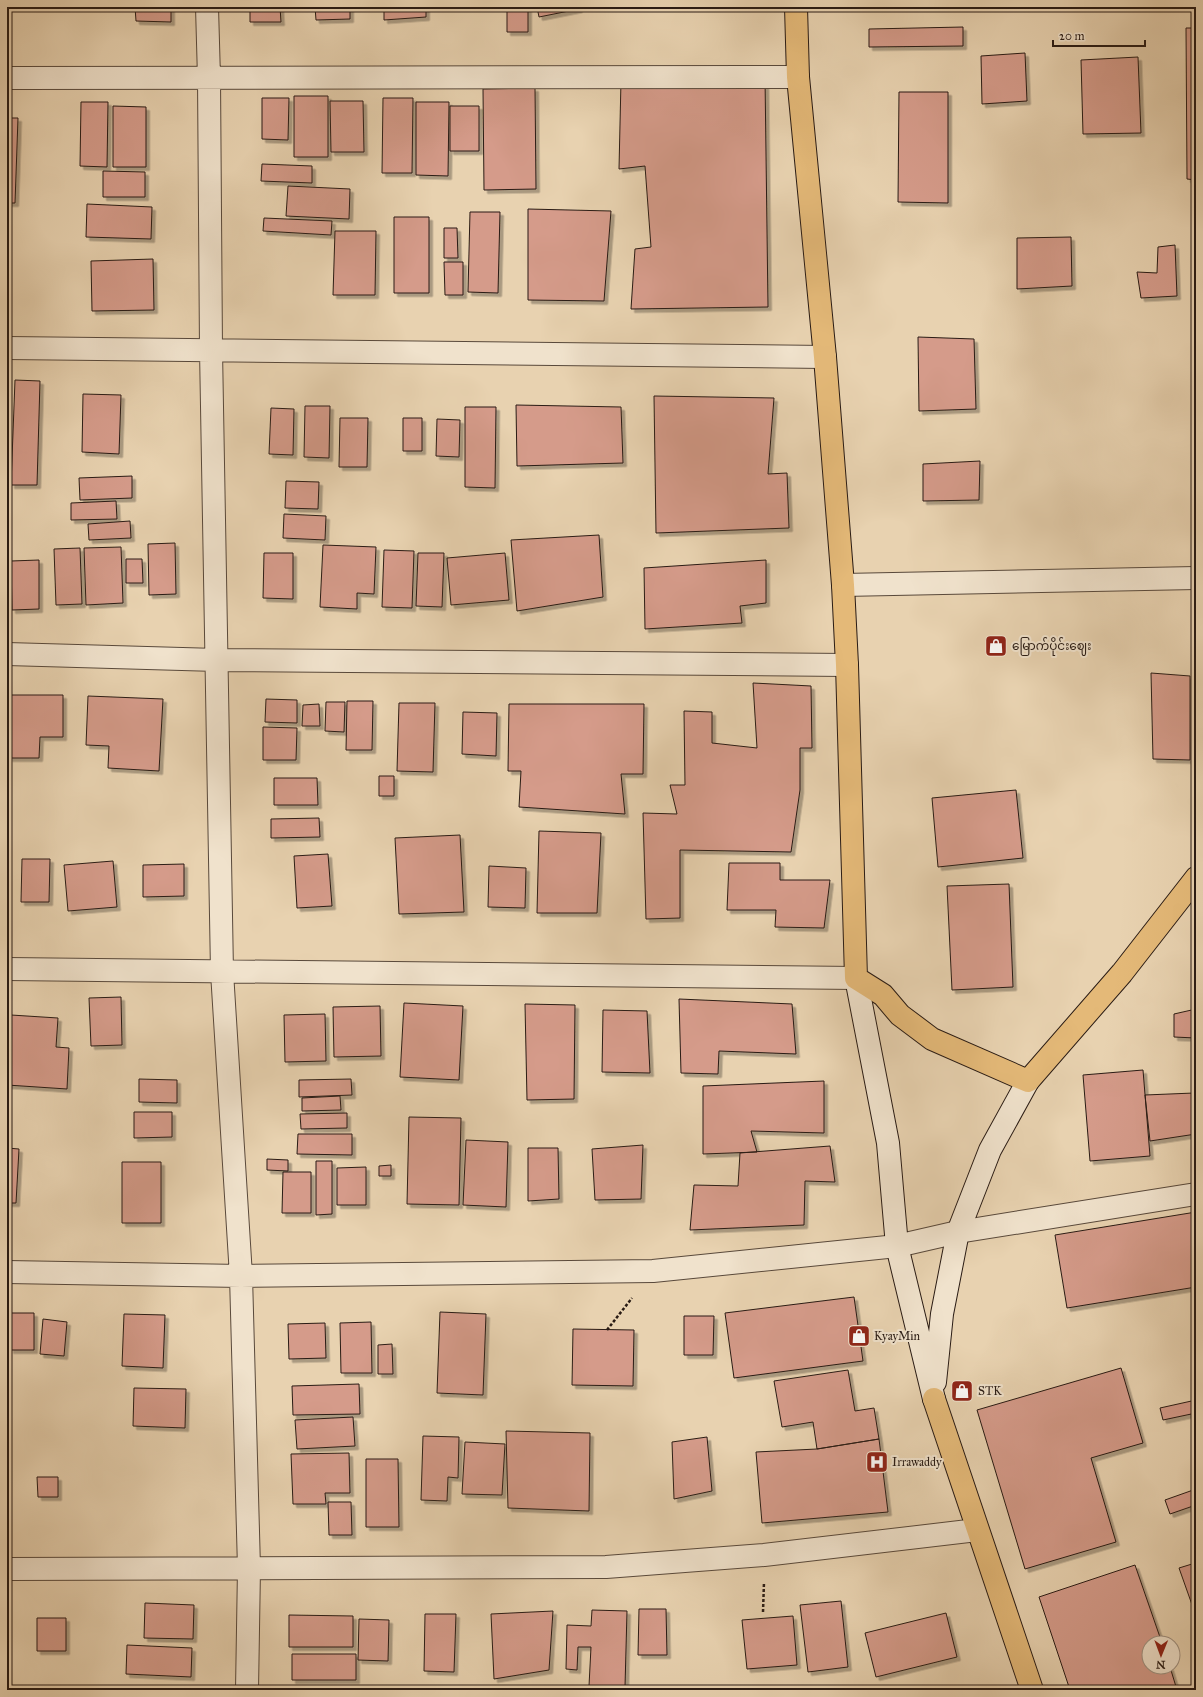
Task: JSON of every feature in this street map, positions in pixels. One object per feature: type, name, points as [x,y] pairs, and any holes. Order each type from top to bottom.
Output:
[{"type":"main road","points":[[796,7],[798,77],[825,358],[843,584],[847,665],[856,978],[883,995],[900,1015],[932,1038],[1028,1081],[1122,973],[1196,878]]},
{"type":"main road","points":[[934,1399],[1032,1690]]},
{"type":"street","points":[[207,7],[211,350],[222,972],[241,1276],[249,1568],[247,1690]]},
{"type":"street","points":[[7,78],[798,77]]},
{"type":"street","points":[[7,348],[825,358]]},
{"type":"street","points":[[843,584],[1196,578]]},
{"type":"street","points":[[7,654],[217,660],[847,665]]},
{"type":"street","points":[[7,969],[856,978],[888,1143],[897,1246],[934,1399]]},
{"type":"street","points":[[934,1399],[942,1314],[958,1232],[990,1150],[1028,1081]]},
{"type":"street","points":[[7,1272],[241,1276],[653,1271],[897,1246],[958,1232],[1196,1194]]},
{"type":"street","points":[[7,1570],[606,1567],[764,1555],[977,1530]]},
{"type":"building","points":[[135,7],[171,7],[171,22],[136,21]]},
{"type":"building","points":[[250,7],[280,7],[281,22],[250,22]]},
{"type":"building","points":[[315,7],[350,7],[350,19],[316,20]]},
{"type":"building","points":[[384,7],[426,7],[426,17],[384,20]]},
{"type":"building","points":[[507,7],[528,7],[528,32],[507,32]]},
{"type":"building","points":[[537,7],[579,7],[579,9],[539,17]]},
{"type":"building","points":[[963,27],[963,46],[869,47],[869,29]]},
{"type":"building","points":[[1186,28],[1196,28],[1196,180],[1187,179]]},
{"type":"building","points":[[1025,53],[1027,101],[982,104],[981,56]]},
{"type":"building","points":[[1138,57],[1141,133],[1083,134],[1081,60]]},
{"type":"building","points":[[765,77],[768,307],[631,309],[635,249],[651,247],[645,166],[619,169],[621,80]]},
{"type":"building","points":[[535,88],[536,189],[484,190],[483,89]]},
{"type":"building","points":[[899,92],[948,92],[948,203],[898,202]]},
{"type":"building","points":[[294,96],[328,96],[328,157],[294,157]]},
{"type":"building","points":[[262,98],[289,98],[288,140],[262,139]]},
{"type":"building","points":[[383,98],[413,98],[412,173],[382,173]]},
{"type":"building","points":[[330,101],[363,101],[364,152],[331,152]]},
{"type":"building","points":[[81,102],[108,102],[107,167],[80,166]]},
{"type":"building","points":[[416,102],[449,102],[448,176],[416,175]]},
{"type":"building","points":[[113,106],[146,107],[146,167],[113,167]]},
{"type":"building","points":[[450,106],[479,106],[479,151],[450,151]]},
{"type":"building","points":[[7,118],[18,118],[15,203],[7,203]]},
{"type":"building","points":[[262,164],[312,166],[312,183],[261,181]]},
{"type":"building","points":[[103,171],[145,172],[145,197],[103,197]]},
{"type":"building","points":[[288,186],[350,189],[349,219],[286,216]]},
{"type":"building","points":[[87,204],[152,207],[151,239],[86,237]]},
{"type":"building","points":[[528,209],[611,211],[604,301],[528,300]]},
{"type":"building","points":[[470,212],[500,212],[498,293],[468,292]]},
{"type":"building","points":[[394,217],[429,217],[429,293],[394,293]]},
{"type":"building","points":[[264,218],[332,221],[331,235],[263,231]]},
{"type":"building","points":[[444,228],[457,228],[458,258],[444,258]]},
{"type":"building","points":[[335,231],[376,231],[375,295],[333,295]]},
{"type":"building","points":[[1071,237],[1072,286],[1017,289],[1017,238]]},
{"type":"building","points":[[1175,245],[1177,296],[1141,298],[1137,272],[1157,273],[1158,247]]},
{"type":"building","points":[[153,259],[154,310],[92,311],[91,261]]},
{"type":"building","points":[[444,262],[463,262],[463,295],[445,295]]},
{"type":"building","points":[[1194,264],[1196,264],[1196,290],[1194,290]]},
{"type":"building","points":[[918,337],[974,339],[976,409],[919,411]]},
{"type":"building","points":[[15,380],[40,381],[37,485],[11,485]]},
{"type":"building","points":[[83,394],[121,395],[119,454],[82,452]]},
{"type":"building","points":[[654,396],[774,398],[768,474],[787,473],[789,528],[656,533]]},
{"type":"building","points":[[516,405],[621,407],[623,463],[517,466]]},
{"type":"building","points":[[305,406],[330,406],[329,458],[304,457]]},
{"type":"building","points":[[465,407],[496,407],[495,488],[465,487]]},
{"type":"building","points":[[271,408],[294,409],[293,455],[269,454]]},
{"type":"building","points":[[340,418],[368,418],[367,467],[339,467]]},
{"type":"building","points":[[403,418],[422,418],[422,451],[403,451]]},
{"type":"building","points":[[437,419],[460,420],[459,457],[436,456]]},
{"type":"building","points":[[980,461],[979,500],[923,501],[923,464]]},
{"type":"building","points":[[132,476],[132,498],[80,500],[79,478]]},
{"type":"building","points":[[286,481],[319,482],[318,509],[285,508]]},
{"type":"building","points":[[116,501],[117,519],[71,520],[71,503]]},
{"type":"building","points":[[284,514],[326,516],[325,540],[283,538]]},
{"type":"building","points":[[130,521],[131,538],[89,540],[88,524]]},
{"type":"building","points":[[599,535],[603,597],[517,611],[511,540]]},
{"type":"building","points":[[175,543],[176,594],[149,595],[148,544]]},
{"type":"building","points":[[323,545],[376,547],[374,594],[357,593],[357,609],[320,607]]},
{"type":"building","points":[[121,547],[123,603],[86,605],[84,548]]},
{"type":"building","points":[[80,548],[82,604],[56,605],[54,549]]},
{"type":"building","points":[[384,550],[414,551],[412,608],[382,607]]},
{"type":"building","points":[[264,553],[293,553],[293,599],[263,598]]},
{"type":"building","points":[[418,553],[444,553],[442,607],[416,606]]},
{"type":"building","points":[[505,553],[509,600],[451,605],[447,558]]},
{"type":"building","points":[[126,559],[142,559],[143,583],[126,583]]},
{"type":"building","points":[[39,560],[39,609],[12,610],[11,561]]},
{"type":"building","points":[[766,560],[766,603],[740,606],[742,623],[645,629],[644,568]]},
{"type":"building","points":[[1151,673],[1190,676],[1190,760],[1153,759]]},
{"type":"building","points":[[753,683],[811,686],[812,748],[800,748],[800,790],[791,852],[680,850],[680,918],[646,919],[643,813],[677,814],[670,785],[685,785],[684,711],[712,712],[712,743],[757,748]]},
{"type":"building","points":[[10,695],[63,695],[63,737],[40,737],[39,758],[9,758]]},
{"type":"building","points":[[88,696],[163,699],[159,771],[108,768],[109,746],[86,745]]},
{"type":"building","points":[[266,699],[297,700],[297,723],[265,722]]},
{"type":"building","points":[[347,701],[373,701],[372,750],[346,750]]},
{"type":"building","points":[[326,702],[345,702],[344,732],[325,731]]},
{"type":"building","points":[[399,703],[435,703],[433,772],[397,771]]},
{"type":"building","points":[[319,704],[320,726],[302,726],[303,705]]},
{"type":"building","points":[[509,704],[644,704],[643,774],[621,774],[625,814],[519,807],[521,771],[508,771]]},
{"type":"building","points":[[463,712],[497,713],[496,756],[462,754]]},
{"type":"building","points":[[263,727],[297,728],[296,760],[263,760]]},
{"type":"building","points":[[379,776],[394,776],[394,796],[379,796]]},
{"type":"building","points":[[274,778],[317,778],[318,805],[274,805]]},
{"type":"building","points":[[1016,790],[1023,858],[938,867],[932,798]]},
{"type":"building","points":[[319,818],[320,837],[271,838],[271,819]]},
{"type":"building","points":[[539,831],[601,833],[597,913],[537,913]]},
{"type":"building","points":[[460,835],[464,912],[399,914],[395,838]]},
{"type":"building","points":[[328,854],[332,906],[297,908],[294,856]]},
{"type":"building","points":[[22,859],[50,859],[49,902],[21,902]]},
{"type":"building","points":[[113,861],[117,907],[68,911],[64,865]]},
{"type":"building","points":[[729,863],[780,863],[780,880],[830,880],[824,928],[775,927],[776,910],[727,910]]},
{"type":"building","points":[[184,864],[184,896],[143,897],[143,865]]},
{"type":"building","points":[[489,866],[526,868],[525,908],[488,907]]},
{"type":"building","points":[[1009,884],[1013,987],[952,990],[947,886]]},
{"type":"building","points":[[121,997],[122,1045],[91,1046],[89,998]]},
{"type":"building","points":[[679,999],[792,1004],[796,1054],[719,1051],[718,1074],[681,1073]]},
{"type":"building","points":[[404,1003],[463,1006],[459,1080],[400,1077]]},
{"type":"building","points":[[525,1004],[575,1005],[574,1099],[527,1100]]},
{"type":"building","points":[[380,1006],[381,1056],[334,1057],[333,1007]]},
{"type":"building","points":[[1196,1009],[1196,1038],[1174,1037],[1174,1014]]},
{"type":"building","points":[[603,1010],[647,1011],[650,1073],[602,1072]]},
{"type":"building","points":[[325,1014],[326,1061],[285,1062],[284,1015]]},
{"type":"building","points":[[11,1015],[58,1018],[56,1047],[69,1048],[67,1089],[7,1085]]},
{"type":"building","points":[[1143,1070],[1150,1156],[1090,1161],[1083,1075]]},
{"type":"building","points":[[139,1079],[177,1080],[177,1103],[139,1102]]},
{"type":"building","points":[[351,1079],[352,1095],[299,1097],[299,1080]]},
{"type":"building","points":[[824,1081],[824,1133],[751,1131],[757,1152],[703,1154],[703,1086]]},
{"type":"building","points":[[1194,1093],[1196,1134],[1150,1141],[1145,1095]]},
{"type":"building","points":[[340,1096],[341,1110],[302,1111],[302,1098]]},
{"type":"building","points":[[134,1112],[172,1112],[172,1137],[134,1138]]},
{"type":"building","points":[[347,1113],[347,1128],[301,1129],[300,1114]]},
{"type":"building","points":[[409,1117],[461,1118],[459,1205],[407,1204]]},
{"type":"building","points":[[298,1134],[352,1134],[352,1155],[297,1154]]},
{"type":"building","points":[[466,1140],[508,1142],[506,1207],[463,1205]]},
{"type":"building","points":[[643,1145],[641,1199],[595,1200],[592,1149]]},
{"type":"building","points":[[830,1146],[835,1182],[805,1181],[804,1225],[690,1230],[694,1185],[738,1186],[740,1153]]},
{"type":"building","points":[[7,1148],[19,1149],[16,1203],[7,1203]]},
{"type":"building","points":[[528,1148],[558,1148],[559,1199],[528,1201]]},
{"type":"building","points":[[267,1159],[288,1160],[288,1171],[267,1170]]},
{"type":"building","points":[[316,1161],[332,1161],[332,1214],[316,1215]]},
{"type":"building","points":[[122,1162],[161,1162],[161,1223],[122,1223]]},
{"type":"building","points":[[391,1165],[391,1176],[379,1176],[379,1166]]},
{"type":"building","points":[[366,1167],[366,1205],[337,1205],[337,1168]]},
{"type":"building","points":[[283,1172],[311,1172],[311,1213],[282,1213]]},
{"type":"building","points":[[1196,1212],[1196,1287],[1067,1308],[1055,1235]]},
{"type":"building","points":[[854,1297],[863,1361],[734,1378],[725,1313]]},
{"type":"building","points":[[440,1312],[486,1314],[483,1395],[437,1393]]},
{"type":"building","points":[[10,1313],[34,1313],[34,1350],[10,1350]]},
{"type":"building","points":[[124,1314],[165,1315],[163,1368],[122,1366]]},
{"type":"building","points":[[684,1316],[714,1316],[713,1355],[684,1355]]},
{"type":"building","points":[[43,1319],[67,1322],[64,1356],[40,1354]]},
{"type":"building","points":[[371,1322],[372,1373],[341,1373],[340,1323]]},
{"type":"building","points":[[325,1323],[326,1358],[289,1359],[288,1324]]},
{"type":"building","points":[[573,1329],[634,1330],[633,1386],[572,1385]]},
{"type":"building","points":[[392,1344],[393,1374],[378,1374],[378,1345]]},
{"type":"building","points":[[1121,1368],[1143,1443],[1091,1458],[1116,1542],[1025,1569],[977,1410]]},
{"type":"building","points":[[848,1370],[855,1411],[874,1408],[879,1439],[817,1449],[813,1422],[782,1427],[774,1381]]},
{"type":"building","points":[[359,1384],[360,1414],[293,1415],[292,1386]]},
{"type":"building","points":[[134,1388],[186,1389],[185,1428],[133,1426]]},
{"type":"building","points":[[1196,1400],[1196,1413],[1163,1420],[1160,1408]]},
{"type":"building","points":[[353,1417],[355,1446],[297,1449],[295,1420]]},
{"type":"building","points":[[506,1431],[590,1433],[589,1511],[508,1508]]},
{"type":"building","points":[[423,1436],[459,1437],[458,1478],[448,1477],[447,1501],[421,1500]]},
{"type":"building","points":[[707,1437],[712,1491],[674,1499],[672,1442]]},
{"type":"building","points":[[879,1439],[888,1512],[762,1523],[756,1452],[817,1449]]},
{"type":"building","points":[[465,1442],[505,1444],[502,1495],[462,1494]]},
{"type":"building","points":[[349,1453],[350,1493],[325,1493],[326,1504],[293,1504],[291,1454]]},
{"type":"building","points":[[366,1459],[398,1459],[399,1527],[366,1527]]},
{"type":"building","points":[[37,1477],[58,1477],[58,1497],[38,1497]]},
{"type":"building","points":[[1196,1489],[1196,1505],[1170,1514],[1165,1500]]},
{"type":"building","points":[[328,1502],[351,1502],[352,1535],[329,1535]]},
{"type":"building","points":[[1192,1564],[1196,1576],[1196,1616],[1179,1568]]},
{"type":"building","points":[[1135,1565],[1159,1635],[1141,1635],[1141,1675],[1172,1675],[1177,1690],[1070,1690],[1039,1597]]},
{"type":"building","points":[[841,1601],[848,1667],[808,1672],[800,1605]]},
{"type":"building","points":[[145,1603],[194,1605],[193,1639],[144,1638]]},
{"type":"building","points":[[639,1609],[666,1609],[667,1655],[638,1655]]},
{"type":"building","points":[[592,1610],[627,1611],[625,1687],[589,1686],[591,1647],[578,1647],[577,1670],[566,1669],[567,1625],[591,1626]]},
{"type":"building","points":[[553,1611],[549,1670],[494,1679],[491,1614]]},
{"type":"building","points":[[946,1613],[957,1657],[876,1677],[865,1633]]},
{"type":"building","points":[[425,1614],[456,1614],[454,1672],[424,1671]]},
{"type":"building","points":[[289,1615],[353,1616],[353,1647],[289,1647]]},
{"type":"building","points":[[793,1616],[797,1665],[747,1669],[742,1620]]},
{"type":"building","points":[[37,1618],[66,1618],[66,1651],[37,1651]]},
{"type":"building","points":[[359,1619],[389,1620],[388,1661],[358,1660]]},
{"type":"building","points":[[127,1645],[192,1648],[191,1677],[126,1674]]},
{"type":"building","points":[[292,1654],[356,1654],[356,1680],[292,1680]]},
{"type":"place","name":"မြောက်ပိုင်းဈေး","points":[[996,646]]},
{"type":"place","name":"KyayMin","points":[[859,1336]]},
{"type":"place","name":"STK","points":[[962,1391]]},
{"type":"place","name":"Irrawaddy","points":[[877,1462]]}]
